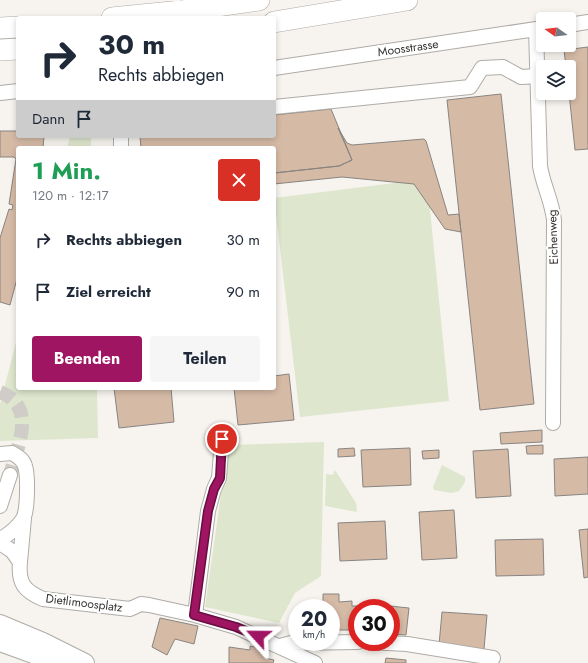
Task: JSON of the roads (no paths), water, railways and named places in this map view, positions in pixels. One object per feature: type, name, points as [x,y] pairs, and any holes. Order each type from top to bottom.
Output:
[{"type":"highway","points":[[182,11],[212,0]]},
{"type":"highway","points":[[132,16],[182,11],[259,0]]},
{"type":"highway","points":[[276,22],[407,0]]},
{"type":"highway","points":[[0,28],[16,27]]},
{"type":"highway","points":[[0,50],[16,49]]},
{"type":"main road","points":[[0,624],[43,642],[85,663]]},
{"type":"main road","points":[[0,642],[58,663]]},
{"type":"street","points":[[576,24],[588,22]]},
{"type":"street","name":"Moosstrasse","points":[[276,68],[536,29]]},
{"type":"street","points":[[276,106],[470,87],[482,68],[503,67],[521,77],[536,76]]},
{"type":"street","points":[[0,93],[16,92]]},
{"type":"street","name":"Eichenweg","points":[[539,100],[540,166],[551,203],[554,220],[553,423]]},
{"type":"street","points":[[222,439],[220,478],[214,489],[208,511],[194,615],[236,627],[315,663]]},
{"type":"street","name":"Dietlimoosplatz","points":[[0,454],[12,453],[20,458],[25,465],[27,488],[19,572],[22,584],[31,594],[43,599],[130,609],[142,604],[194,615]]},
{"type":"street","points":[[0,506],[10,476]]},
{"type":"street","points":[[0,539],[16,529],[24,517]]},
{"type":"street","points":[[0,543],[12,551],[20,562]]},
{"type":"street","points":[[280,646],[291,642],[348,642]]},
{"type":"street","points":[[400,644],[492,658]]},
{"type":"tunnel","points":[[0,392],[12,399],[19,407],[22,417],[20,440],[10,475]]}]
